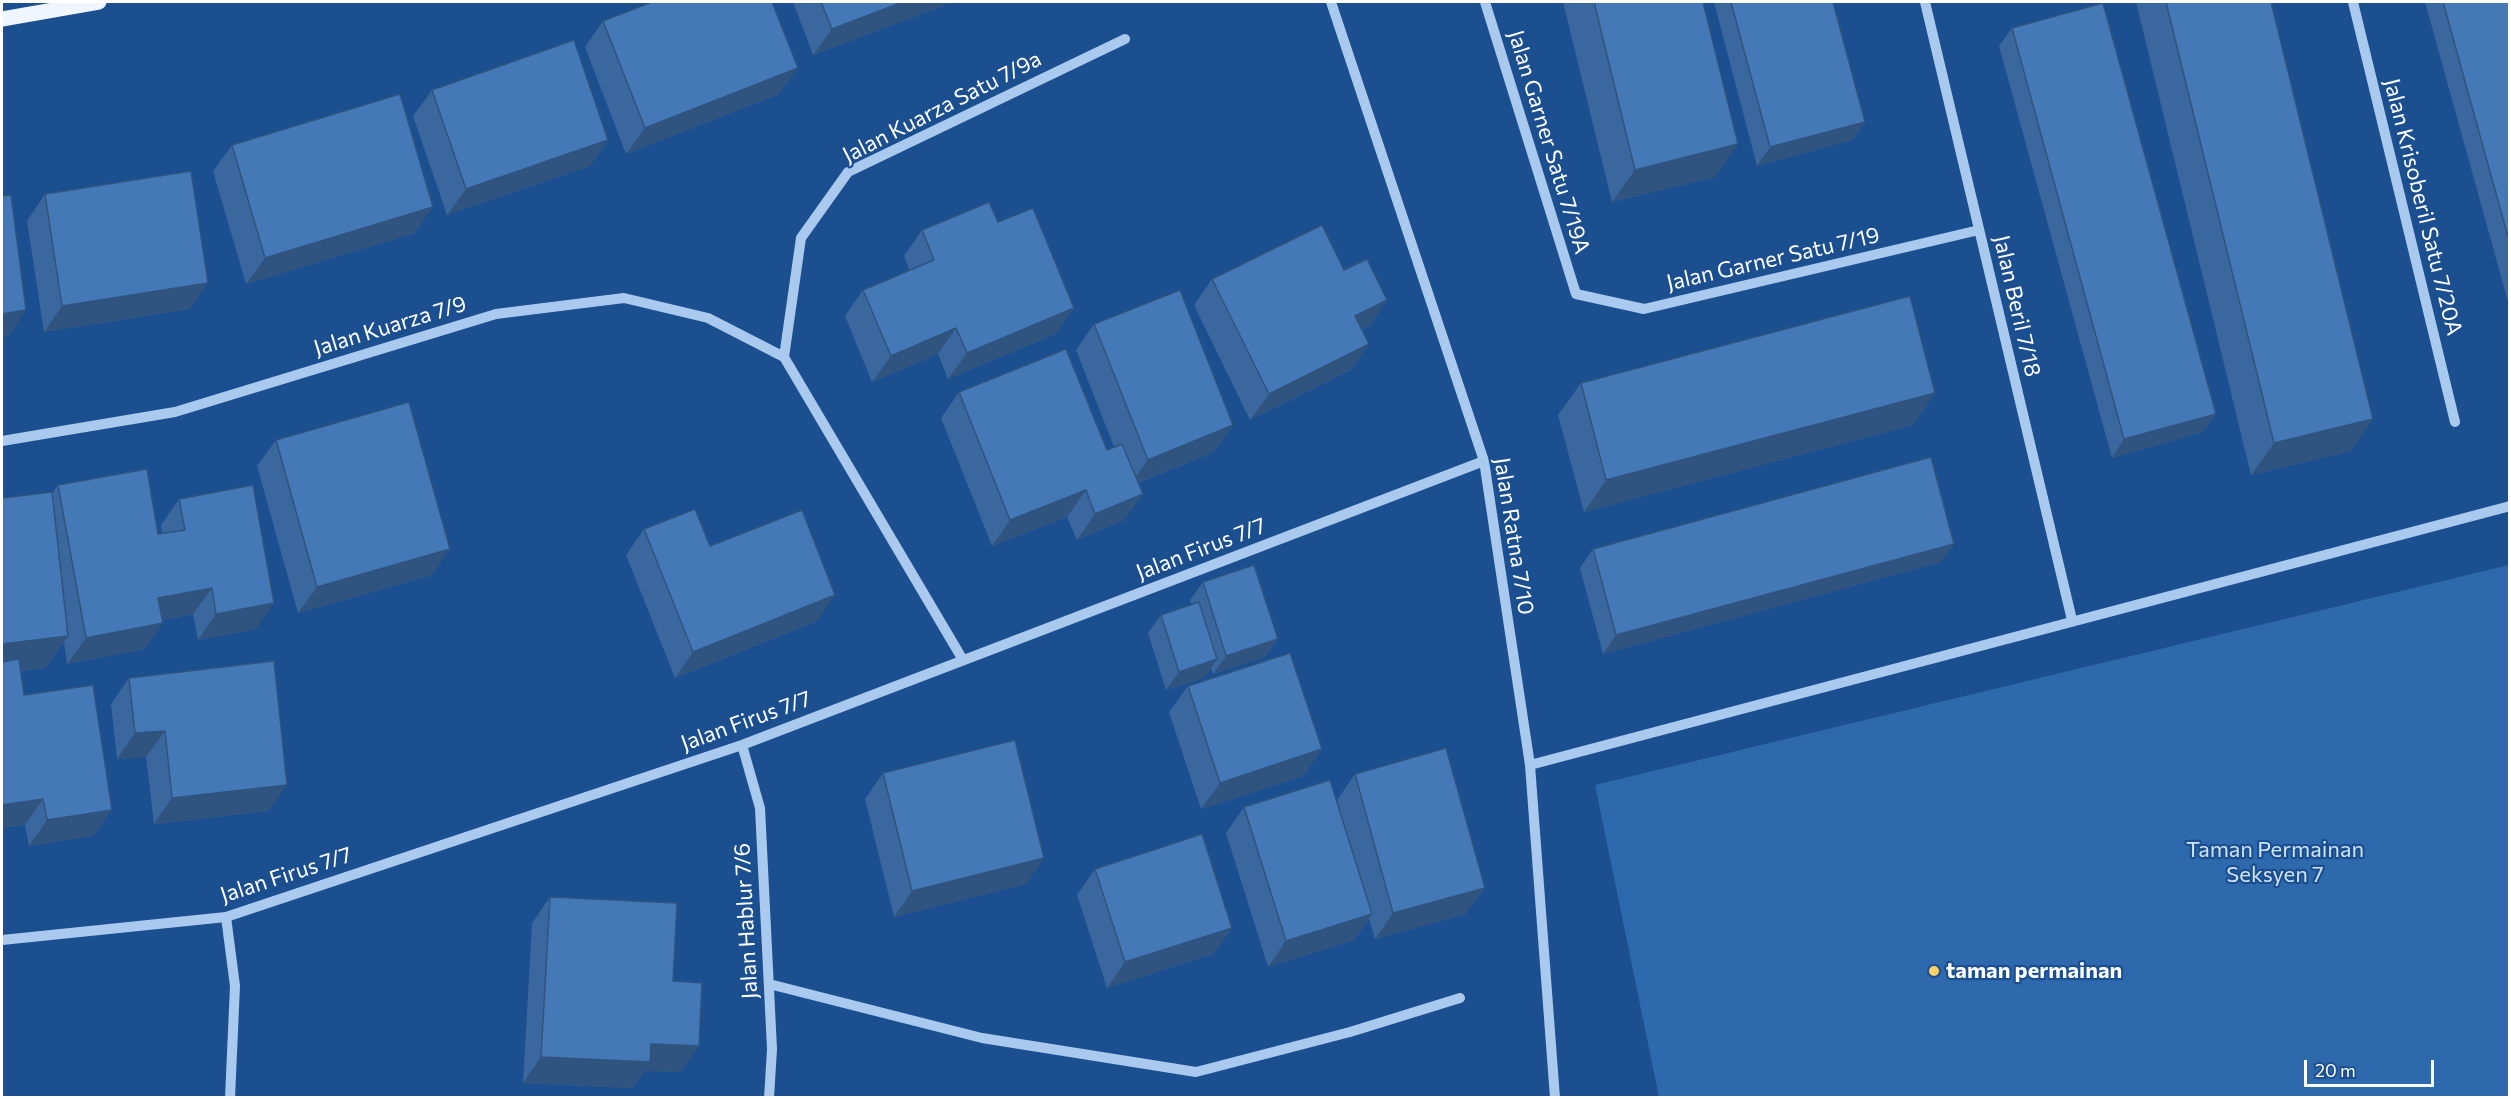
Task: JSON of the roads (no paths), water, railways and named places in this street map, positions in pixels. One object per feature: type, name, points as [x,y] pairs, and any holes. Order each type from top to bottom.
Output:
[{"type":"main road","points":[[2,19],[99,2]]},
{"type":"street","name":"Jalan Ratna 7/10","points":[[1331,2],[1484,462],[1530,765],[1555,1098]]},
{"type":"street","name":"Jalan Garner Satu 7/19A","points":[[1485,2],[1576,294]]},
{"type":"street","name":"Jalan Beril 7/18","points":[[1924,2],[2072,620]]},
{"type":"street","name":"Jalan Krisoberil Satu 7/20A","points":[[2353,2],[2455,422]]},
{"type":"street","name":"Jalan Kuarza Satu 7/9a","points":[[784,357],[801,238],[848,172],[1125,39]]},
{"type":"street","name":"Jalan Garner Satu 7/19","points":[[1576,294],[1644,309],[1979,230]]},
{"type":"street","name":"Jalan Kuarza 7/9","points":[[2,441],[175,411],[496,314],[624,298],[708,318],[784,357]]},
{"type":"street","points":[[784,357],[963,660]]},
{"type":"street","name":"Jalan Firus 7/7","points":[[2,940],[226,917],[742,745],[1484,462]]},
{"type":"street","points":[[1530,765],[2510,506]]},
{"type":"street","name":"Jalan Hablur 7/6","points":[[742,745],[760,808],[772,1049],[769,1098]]},
{"type":"street","points":[[226,917],[235,986],[230,1098]]},
{"type":"street","points":[[769,984],[982,1038],[1196,1072],[1350,1032],[1460,998]]},
{"type":"place","name":"taman permainan","points":[[1934,971]]},
{"type":"park label","name":"Taman Permainan Seksyen 7","points":[[2275,862]]}]
